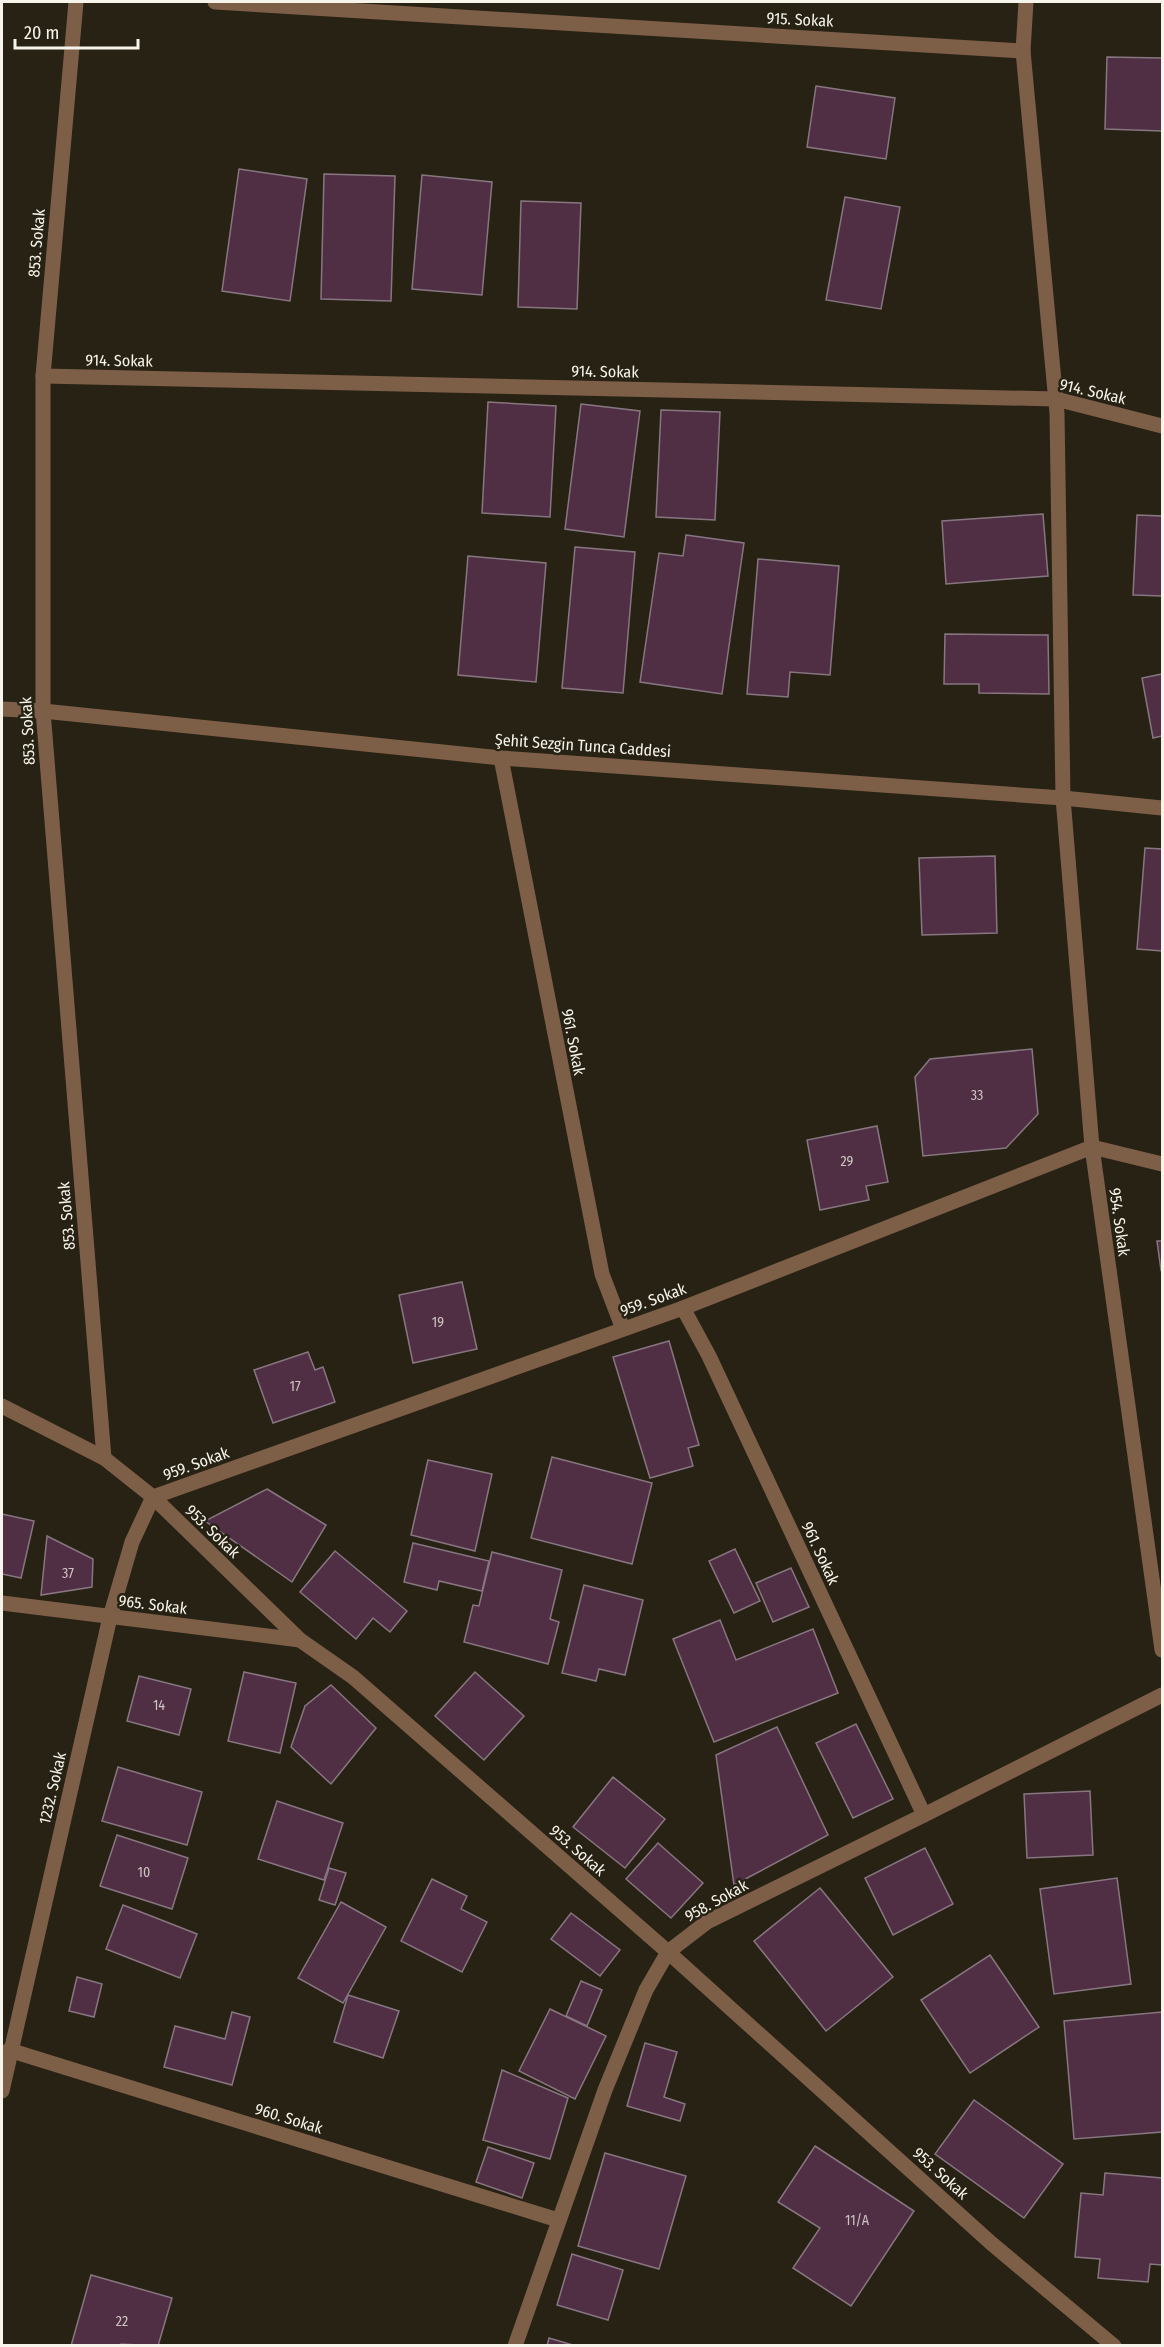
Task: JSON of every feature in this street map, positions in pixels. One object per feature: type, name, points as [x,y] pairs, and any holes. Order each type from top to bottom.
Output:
[{"type":"street","name":"853. Sokak","points":[[76,2],[43,376],[43,711],[104,1458]]},
{"type":"street","name":"915. Sokak","points":[[215,2],[1023,51]]},
{"type":"street","name":"954. Sokak","points":[[1026,2],[1023,51],[1056,399],[1063,798],[1092,1147],[1162,1650]]},
{"type":"street","name":"914. Sokak","points":[[43,376],[1056,399],[1162,426]]},
{"type":"street","name":"Şehit Sezgin Tunca Caddesi","points":[[2,709],[43,711],[501,758],[1063,798],[1162,808]]},
{"type":"street","name":"961. Sokak","points":[[501,758],[602,1274],[623,1329]]},
{"type":"street","name":"959. Sokak","points":[[153,1497],[683,1308],[1092,1147]]},
{"type":"street","points":[[1092,1147],[1162,1164]]},
{"type":"street","name":"961. Sokak","points":[[683,1308],[714,1367],[924,1815]]},
{"type":"street","name":"953. Sokak","points":[[2,1407],[104,1458],[153,1497],[300,1640],[353,1677],[668,1952],[991,2243],[1114,2346]]},
{"type":"street","name":"1232. Sokak","points":[[2,2091],[9,2050],[110,1617],[132,1542],[153,1497]]},
{"type":"street","name":"965. Sokak","points":[[2,1603],[300,1640]]},
{"type":"street","name":"958. Sokak","points":[[515,2346],[604,2090],[646,1990],[668,1952],[707,1922],[1162,1695]]},
{"type":"street","name":"960. Sokak","points":[[9,2050],[558,2220]]},
{"type":"building","points":[[1107,57],[1162,58],[1162,131],[1105,129]]},
{"type":"building","points":[[816,86],[895,98],[886,159],[807,147]]},
{"type":"building","points":[[239,169],[307,179],[290,301],[222,291]]},
{"type":"building","points":[[324,174],[395,176],[391,301],[321,299]]},
{"type":"building","points":[[422,175],[492,182],[482,295],[412,289]]},
{"type":"building","points":[[845,197],[900,207],[881,309],[826,300]]},
{"type":"building","points":[[521,201],[581,203],[577,309],[518,307]]},
{"type":"building","points":[[488,402],[556,406],[550,517],[482,513]]},
{"type":"building","points":[[581,404],[640,411],[624,537],[565,529]]},
{"type":"building","points":[[661,410],[720,412],[715,520],[656,517]]},
{"type":"building","points":[[1043,514],[1048,576],[946,584],[942,521]]},
{"type":"building","points":[[1137,515],[1162,516],[1162,596],[1133,595]]},
{"type":"building","points":[[686,535],[744,543],[722,694],[640,682],[659,553],[683,556]]},
{"type":"building","points":[[575,547],[635,552],[623,693],[562,688]]},
{"type":"building","points":[[468,556],[546,563],[536,682],[458,675]]},
{"type":"building","points":[[758,559],[839,566],[830,675],[790,672],[788,697],[747,694]]},
{"type":"building","points":[[945,634],[1048,635],[1049,694],[979,693],[979,684],[944,684]]},
{"type":"building","points":[[1162,674],[1162,736],[1153,738],[1142,678]]},
{"type":"building","points":[[1145,848],[1162,849],[1162,951],[1137,949]]},
{"type":"building","points":[[995,856],[997,933],[922,935],[919,858]]},
{"type":"building","points":[[1032,1049],[1038,1114],[1006,1148],[923,1156],[915,1077],[930,1059]]},
{"type":"building","points":[[877,1126],[888,1182],[866,1186],[869,1200],[820,1210],[807,1140]]},
{"type":"building","points":[[1157,1241],[1162,1241],[1161,1270]]},
{"type":"building","points":[[462,1282],[477,1349],[413,1363],[399,1295]]},
{"type":"building","points":[[669,1341],[699,1445],[688,1448],[693,1466],[650,1478],[613,1357]]},
{"type":"building","points":[[308,1352],[315,1370],[323,1367],[335,1402],[273,1423],[254,1370]]},
{"type":"building","points":[[552,1457],[652,1483],[632,1564],[531,1538]]},
{"type":"building","points":[[428,1460],[492,1474],[475,1551],[411,1535]]},
{"type":"building","points":[[267,1489],[326,1525],[292,1582],[205,1521]]},
{"type":"building","points":[[2,1514],[34,1521],[21,1578],[2,1574]]},
{"type":"building","points":[[47,1536],[93,1559],[92,1587],[41,1595]]},
{"type":"building","points":[[413,1543],[489,1561],[482,1591],[439,1581],[437,1590],[404,1582]]},
{"type":"building","points":[[735,1549],[760,1601],[734,1613],[709,1561]]},
{"type":"building","points":[[335,1551],[407,1611],[390,1632],[373,1618],[356,1639],[300,1592]]},
{"type":"building","points":[[492,1552],[562,1570],[550,1619],[559,1622],[548,1664],[464,1642],[473,1605],[479,1606]]},
{"type":"building","points":[[791,1568],[809,1607],[773,1622],[756,1583]]},
{"type":"building","points":[[584,1585],[643,1600],[625,1675],[599,1669],[596,1681],[562,1673]]},
{"type":"building","points":[[720,1620],[736,1660],[813,1629],[838,1693],[714,1742],[673,1639]]},
{"type":"building","points":[[244,1672],[296,1683],[280,1753],[228,1741]]},
{"type":"building","points":[[475,1672],[524,1716],[484,1760],[435,1716]]},
{"type":"building","points":[[139,1676],[191,1689],[179,1735],[127,1721]]},
{"type":"building","points":[[331,1685],[376,1728],[331,1784],[291,1747],[305,1706]]},
{"type":"building","points":[[856,1724],[893,1799],[853,1818],[816,1743]]},
{"type":"building","points":[[777,1727],[828,1835],[734,1885],[716,1755]]},
{"type":"building","points":[[118,1767],[202,1792],[187,1845],[102,1821]]},
{"type":"building","points":[[613,1777],[665,1819],[625,1868],[573,1827]]},
{"type":"building","points":[[1090,1791],[1093,1855],[1027,1858],[1024,1794]]},
{"type":"building","points":[[277,1801],[343,1823],[324,1880],[258,1859]]},
{"type":"building","points":[[117,1835],[188,1858],[172,1909],[100,1886]]},
{"type":"building","points":[[658,1843],[703,1883],[671,1918],[626,1879]]},
{"type":"building","points":[[925,1848],[953,1904],[893,1935],[865,1878]]},
{"type":"building","points":[[329,1868],[346,1873],[335,1905],[319,1900]]},
{"type":"building","points":[[1117,1878],[1131,1984],[1054,1994],[1040,1889]]},
{"type":"building","points":[[432,1879],[467,1896],[461,1909],[487,1922],[462,1972],[401,1941]]},
{"type":"building","points":[[820,1888],[893,1977],[826,2031],[754,1941]]},
{"type":"building","points":[[341,1902],[386,1927],[343,2003],[298,1978]]},
{"type":"building","points":[[123,1905],[197,1934],[180,1978],[106,1949]]},
{"type":"building","points":[[571,1913],[620,1950],[600,1976],[551,1939]]},
{"type":"building","points":[[990,1955],[1039,2027],[970,2073],[921,2000]]},
{"type":"building","points":[[77,1977],[102,1984],[94,2017],[69,2011]]},
{"type":"building","points":[[581,1981],[602,1990],[587,2026],[566,2016]]},
{"type":"building","points":[[348,1995],[399,2011],[383,2058],[334,2042]]},
{"type":"building","points":[[550,2009],[606,2036],[575,2099],[519,2071]]},
{"type":"building","points":[[232,2012],[250,2017],[232,2085],[164,2067],[175,2026],[225,2039]]},
{"type":"building","points":[[1162,2012],[1162,2132],[1074,2139],[1064,2021]]},
{"type":"building","points":[[645,2043],[677,2052],[664,2097],[685,2104],[680,2121],[627,2106]]},
{"type":"building","points":[[502,2070],[568,2098],[550,2159],[483,2140]]},
{"type":"building","points":[[974,2100],[1063,2164],[1024,2218],[935,2154]]},
{"type":"building","points":[[815,2146],[914,2211],[851,2306],[793,2268],[820,2228],[778,2202]]},
{"type":"building","points":[[488,2147],[534,2163],[522,2198],[476,2182]]},
{"type":"building","points":[[605,2153],[686,2176],[659,2269],[578,2246]]},
{"type":"building","points":[[1105,2173],[1162,2178],[1162,2265],[1150,2264],[1148,2282],[1098,2278],[1100,2259],[1075,2257],[1081,2193],[1103,2195]]},
{"type":"building","points":[[572,2254],[623,2270],[608,2320],[557,2305]]},
{"type":"building","points":[[91,2275],[172,2298],[158,2346],[121,2344],[120,2346],[71,2346]]},
{"type":"building","points":[[549,2338],[576,2346],[547,2346]]}]
